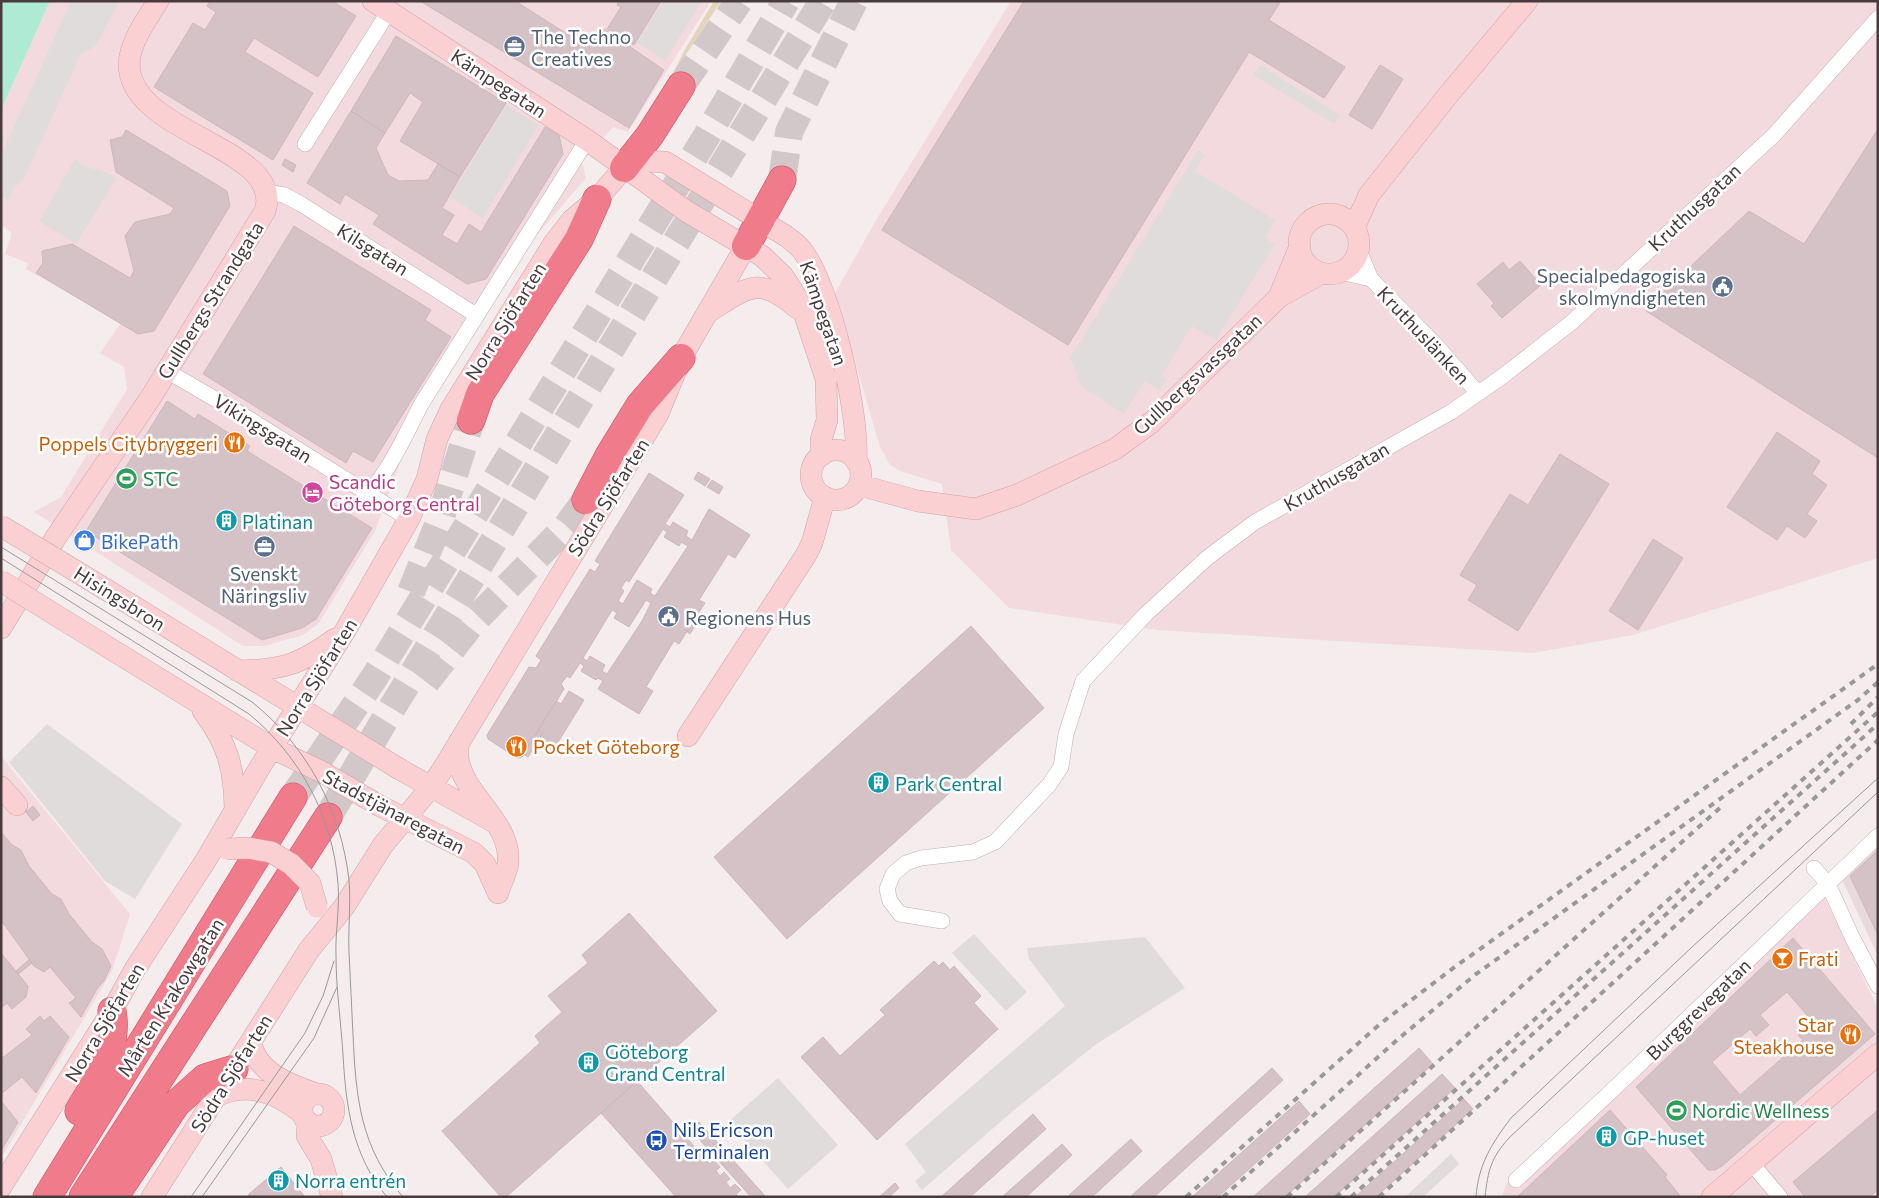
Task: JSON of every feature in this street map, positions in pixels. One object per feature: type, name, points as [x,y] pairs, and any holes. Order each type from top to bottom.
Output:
[{"type":"highway","points":[[624,168],[650,135],[681,86]]},
{"type":"highway","points":[[746,246],[782,180]]},
{"type":"highway","points":[[471,420],[480,394],[579,238],[597,199]]},
{"type":"highway","points":[[586,500],[610,454],[640,405],[681,358]]},
{"type":"highway","name":"Mårten Krakowgatan","points":[[47,1197],[293,797]]},
{"type":"highway","name":"Mårten Krakowgatan","points":[[82,1197],[328,817]]},
{"type":"highway","points":[[28,1197],[66,1136],[104,1066],[113,1044],[115,1028],[112,1011]]},
{"type":"highway","points":[[114,1197],[176,1104],[205,1078],[234,1069]]},
{"type":"main road","points":[[158,1],[140,31],[130,56],[131,79],[137,91],[156,111],[241,164],[262,182],[266,192]]},
{"type":"main road","name":"Gullbergsvassgatan","points":[[1354,228],[1369,195],[1442,91],[1527,1]]},
{"type":"main road","name":"Kämpegatan","points":[[381,6],[586,140],[686,211],[762,256],[783,276],[797,298],[805,316],[826,379],[827,420],[821,440],[822,455]]},
{"type":"main road","name":"Kämpegatan","points":[[624,168],[645,161],[665,162],[786,236],[801,249],[820,290],[836,335],[856,421],[856,461]]},
{"type":"main road","name":"Norra Sjöfarten","points":[[1,1187],[112,1011],[135,969],[206,860],[235,808],[345,631],[409,519],[427,479],[437,439],[467,382],[554,243],[572,220],[597,199],[624,168]]},
{"type":"main road","name":"Gullbergs Strandgata","points":[[1,628],[56,537],[167,371],[265,211],[268,203],[266,192]]},
{"type":"main road","name":"Gullbergsvassgatan","points":[[1279,297],[1300,246],[1301,236],[1306,226],[1317,217],[1330,214],[1369,195]]},
{"type":"main road","points":[[1330,214],[1344,218],[1354,228],[1359,241],[1359,251]]},
{"type":"main road","name":"Södra Sjöfarten","points":[[152,1197],[309,950],[344,907],[376,855],[431,787],[658,414],[681,358],[746,246]]},
{"type":"main road","points":[[1300,246],[1307,263],[1331,272]]},
{"type":"main road","name":"Gullbergsvassgatan","points":[[859,485],[918,500],[976,509],[1017,495],[1115,449],[1152,422],[1279,297],[1352,264],[1359,251]]},
{"type":"main road","name":"Kämpegatan","points":[[708,312],[731,298],[760,286],[776,291],[805,316]]},
{"type":"main road","points":[[838,451],[849,454],[856,461],[861,475],[859,485],[853,493],[845,498],[835,500],[824,497],[816,490],[811,474],[815,463],[822,455],[838,451]]},
{"type":"main road","points":[[688,736],[806,556],[812,543],[824,497]]},
{"type":"main road","name":"Hisingsbron","points":[[1,526],[297,707]]},
{"type":"main road","points":[[1,580],[272,748]]},
{"type":"main road","points":[[238,671],[289,666],[315,654],[345,631]]},
{"type":"main road","points":[[197,702],[217,729],[226,746],[234,788],[235,808]]},
{"type":"main road","name":"Stadstjänaregatan","points":[[272,748],[324,773],[404,818],[474,853],[488,869],[498,893],[508,862],[499,830],[297,707]]},
{"type":"main road","points":[[458,742],[458,758],[465,776],[499,830]]},
{"type":"main road","points":[[1,787],[17,805]]},
{"type":"main road","name":"Södra Sjöfarten","points":[[206,860],[214,854],[227,849],[248,848],[270,852],[291,864],[310,883],[318,907],[318,918],[309,950]]},
{"type":"main road","points":[[215,1097],[228,1090],[246,1088],[270,1093],[287,1101],[317,1127],[323,1126],[334,1116],[334,1105],[331,1100],[296,1087],[265,1068],[254,1056],[251,1042]]},
{"type":"main road","points":[[1712,1197],[1878,1054]]},
{"type":"main road","points":[[1729,1197],[1878,1071]]},
{"type":"main road","points":[[317,1094],[304,1102],[307,1136],[321,1160],[332,1197]]},
{"type":"street","points":[[305,144],[381,6]]},
{"type":"street","name":"Kruthusgatan","points":[[942,921],[900,914],[890,902],[887,889],[893,874],[906,863],[914,860],[973,852],[995,842],[1049,785],[1060,767],[1066,734],[1084,682],[1146,614],[1207,558],[1255,522],[1451,412],[1477,392],[1503,376],[1572,322],[1774,135],[1878,18]]},
{"type":"street","points":[[368,494],[383,478],[402,446],[422,403],[586,140]]},
{"type":"street","name":"Kilsgatan","points":[[266,192],[284,195],[302,204],[476,314]]},
{"type":"street","name":"Kruthuslänken","points":[[1359,251],[1371,279],[1435,344],[1477,392]]},
{"type":"street","name":"Kruthuslänken","points":[[1331,272],[1371,279]]},
{"type":"street","name":"Vikingsgatan","points":[[167,371],[251,420],[409,519]]},
{"type":"street","name":"Burggrevegatan","points":[[1516,1180],[1620,1084],[1878,836]]},
{"type":"street","points":[[1814,868],[1828,884],[1852,937],[1878,986]]},
{"type":"street","points":[[1758,1172],[1780,1197]]},
{"type":"shaded area","points":[[1,1],[50,1],[1,110]]},
{"type":"shaded area","points":[[50,1],[711,1],[628,132],[613,127],[582,162],[586,178],[524,250],[414,426],[375,531],[318,624],[303,635],[264,646],[243,646],[34,512],[61,497],[127,389],[124,367],[100,353],[121,323],[26,269],[28,263],[5,254],[11,232],[1,225],[1,110]]},
{"type":"shaded area","points":[[71,1],[119,1],[96,46],[81,54],[24,179],[13,189],[8,200],[1,197],[1,155]]},
{"type":"shaded area","points":[[663,1],[702,1],[665,61],[637,43]]},
{"type":"shaded area","points":[[714,1],[721,1],[670,79],[684,51]]},
{"type":"shaded area","points":[[1011,1],[1878,1],[1878,558],[1633,635],[1533,653],[1157,630],[1009,608],[951,550],[942,484],[900,471],[890,465],[880,447],[835,293],[878,217]]},
{"type":"shaded area","points":[[1260,65],[1340,115],[1334,124],[1253,75]]},
{"type":"shaded area","points":[[506,105],[539,125],[483,218],[450,197]]},
{"type":"shaded area","points":[[1198,150],[1205,155],[1195,171],[1275,220],[1265,238],[1275,244],[1216,340],[1192,326],[1162,375],[1167,379],[1160,390],[1145,381],[1124,414],[1081,386],[1070,358]]},
{"type":"shaded area","points":[[75,159],[86,167],[106,172],[117,178],[76,244],[39,221]]},
{"type":"shaded area","points":[[47,724],[182,824],[135,899],[105,881],[9,762]]},
{"type":"shaded area","points":[[1,756],[130,914],[112,971],[1,1158]]},
{"type":"shaded area","points":[[1878,828],[1878,956],[1836,867]]},
{"type":"shaded area","points":[[1819,886],[1878,1009],[1878,1197],[1502,1197],[1506,1184]]},
{"type":"shaded area","points":[[974,934],[1027,992],[1006,1011],[952,953]]},
{"type":"shaded area","points":[[1145,937],[1185,988],[1095,1045],[1013,1111],[922,1190],[915,1181],[926,1172],[905,1144],[1065,1006],[1029,959],[1027,948]]},
{"type":"shaded area","points":[[778,1078],[838,1145],[788,1189],[728,1122]]},
{"type":"shaded area","points":[[1451,1154],[1459,1164],[1423,1197],[1405,1197]]},
{"type":"building","points":[[210,1],[332,1],[356,16],[318,77],[254,38],[245,52],[313,93],[273,160],[154,87],[193,23],[205,30],[216,12],[207,6]]},
{"type":"building","points":[[420,1],[515,1],[583,44],[588,34],[599,38],[604,29],[664,70],[629,128]]},
{"type":"building","points":[[619,1],[661,1],[634,45],[607,29],[621,7],[617,5]]},
{"type":"building","points":[[1024,1],[1281,1],[1269,20],[1345,67],[1324,98],[1249,52],[1068,345],[882,230]]},
{"type":"building","points":[[396,36],[506,103],[460,177],[400,141],[423,102],[410,93],[385,133],[351,111]]},
{"type":"building","points":[[1380,65],[1403,79],[1372,129],[1349,115]]},
{"type":"building","points":[[351,111],[385,133],[376,148],[388,175],[399,181],[428,180],[438,164],[460,177],[442,208],[454,215],[442,235],[457,244],[469,224],[481,232],[545,127],[559,135],[563,154],[486,279],[467,284],[373,224],[379,215],[345,194],[340,204],[307,183]]},
{"type":"building","points":[[1878,129],[1878,458],[1646,311],[1654,301],[1749,211],[1804,244]]},
{"type":"building","points":[[126,130],[227,191],[230,206],[154,331],[138,334],[36,273],[43,263],[42,251],[72,244],[130,278],[134,271],[125,236],[135,222],[170,214],[174,208],[116,172],[110,140],[122,137]]},
{"type":"building","points":[[285,159],[296,165],[293,172],[282,165]]},
{"type":"building","points":[[294,226],[431,310],[425,320],[451,337],[373,462],[353,451],[346,463],[203,374]]},
{"type":"building","points":[[1520,261],[1541,285],[1502,318],[1491,306],[1494,303],[1477,284],[1503,262],[1509,270]]},
{"type":"building","name":"Platinan","points":[[167,401],[195,419],[198,414],[250,446],[247,451],[372,528],[316,619],[302,628],[262,640],[86,531]]},
{"type":"building","points":[[1777,432],[1820,461],[1812,474],[1827,485],[1807,514],[1817,521],[1805,538],[1787,526],[1777,540],[1727,507]]},
{"type":"building","points":[[1560,454],[1609,484],[1518,631],[1468,600],[1477,585],[1460,575],[1510,494],[1528,505]]},
{"type":"building","points":[[698,472],[710,479],[705,486],[694,479]]},
{"type":"building","name":"Regionens Hus","points":[[649,473],[684,495],[665,524],[670,527],[673,522],[688,531],[686,536],[692,540],[709,509],[750,535],[735,558],[728,554],[699,600],[705,603],[679,644],[674,641],[646,687],[653,691],[639,714],[598,689],[603,681],[598,678],[596,680],[581,671],[584,666],[580,663],[570,678],[567,676],[561,684],[564,689],[522,757],[517,758],[488,739],[487,735],[529,667],[536,668],[541,660],[536,656],[590,569],[595,572],[600,564],[595,561]],"holes":[[[663,529],[667,532],[664,537],[679,546],[681,542],[688,546],[655,596],[650,593],[652,589],[637,580],[623,604],[618,601],[624,591],[621,588],[626,580],[629,582]],[[646,600],[651,603],[642,621],[607,674],[602,671],[605,665],[590,656],[587,661],[583,658],[612,610],[617,613],[614,618],[629,627]]]},
{"type":"building","points":[[712,480],[723,487],[719,494],[707,487]]},
{"type":"building","points":[[1653,539],[1683,558],[1638,630],[1609,611]]},
{"type":"building","points":[[696,615],[700,617],[690,634],[686,631]]},
{"type":"building","name":"Park Central","points":[[971,626],[1044,708],[787,939],[714,857]]},
{"type":"building","points":[[569,691],[584,700],[552,752],[537,743],[543,733],[538,730],[556,701],[561,704]]},
{"type":"building","points":[[538,730],[543,733],[528,757],[523,754]]},
{"type":"building","points":[[33,806],[40,815],[33,821],[26,812]]},
{"type":"building","points":[[1,832],[12,845],[21,850],[29,866],[52,894],[61,899],[69,914],[92,942],[102,949],[111,966],[104,981],[97,989],[81,1017],[69,1003],[76,998],[50,967],[44,972],[34,966],[1,920]]},
{"type":"building","points":[[1878,850],[1878,935],[1850,876]]},
{"type":"building","name":"Göteborg Grand Central","points":[[629,913],[717,1011],[506,1197],[501,1197],[442,1131],[540,1043],[535,1036],[562,1012],[548,996],[588,963],[582,955]]},
{"type":"building","points":[[1793,938],[1875,1034],[1715,1170],[1708,1170],[1636,1087]],"holes":[[[1787,992],[1813,1022],[1798,1035],[1803,1040],[1740,1095],[1712,1062],[1750,1029],[1756,1036],[1769,1025],[1760,1015]]]},
{"type":"building","points":[[1,953],[28,986],[26,997],[12,1009],[7,1003],[1,1008]]},
{"type":"building","points":[[30,959],[32,963],[18,974],[16,971]]},
{"type":"building","points":[[934,961],[939,966],[943,962],[950,970],[954,966],[981,996],[974,1003],[998,1029],[877,1140],[801,1057],[823,1037],[840,1056],[885,1015],[880,1010]]},
{"type":"building","points":[[40,1016],[44,1021],[50,1016],[69,1037],[36,1093],[22,1077],[1,1094],[1,1059],[32,1035],[26,1029]]},
{"type":"building","points":[[1419,1048],[1433,1064],[1285,1197],[1253,1197]]},
{"type":"building","points":[[1272,1068],[1283,1080],[1154,1197],[1130,1197]]},
{"type":"building","points":[[1442,1074],[1455,1088],[1334,1197],[1305,1197]]},
{"type":"building","name":"Nils Ericson Terminalen","points":[[637,1081],[699,1152],[703,1149],[709,1155],[705,1159],[710,1164],[714,1160],[720,1167],[716,1171],[720,1176],[724,1172],[730,1179],[726,1182],[730,1188],[735,1184],[741,1190],[736,1194],[739,1197],[676,1197],[601,1113]]},
{"type":"building","points":[[1464,1099],[1473,1109],[1376,1197],[1355,1197]]},
{"type":"building","points":[[1,1101],[18,1122],[1,1151]]},
{"type":"building","points":[[1299,1101],[1310,1114],[1218,1197],[1192,1197]]},
{"type":"building","name":"GP-huset","points":[[1610,1110],[1667,1175],[1665,1177],[1681,1197],[1517,1197]]},
{"type":"building","points":[[1878,1110],[1878,1190],[1869,1197],[1805,1197],[1793,1182]]},
{"type":"building","points":[[1033,1114],[1046,1129],[970,1197],[941,1197]]},
{"type":"building","points":[[699,1122],[766,1197],[751,1197],[691,1130]]},
{"type":"building","points":[[1131,1139],[1142,1151],[1092,1197],[1067,1197]]},
{"type":"building","points":[[1062,1144],[1072,1155],[1026,1197],[1002,1197]]},
{"type":"building","name":"Norra entrén","points":[[281,1167],[305,1197],[248,1197],[249,1194]]},
{"type":"building","points":[[895,1183],[899,1188],[889,1197],[879,1197]]},
{"type":"tunnel","points":[[681,86],[739,1]]},
{"type":"tunnel","points":[[293,797],[374,678],[706,137],[786,1]]},
{"type":"tunnel","points":[[328,817],[381,726],[823,1]]},
{"type":"tunnel","points":[[782,180],[789,132],[854,1]]},
{"type":"tunnel","points":[[411,592],[439,523],[471,420]]},
{"type":"tunnel","points":[[426,682],[472,623],[567,526],[586,500]]},
{"type":"tram line","points":[[1,547],[252,702],[272,719],[305,759],[329,805],[345,854],[350,898],[349,952],[354,1058],[363,1121],[377,1159],[403,1197]]},
{"type":"tram line","points":[[1,558],[249,714],[284,749],[311,790],[329,835],[335,859],[338,884],[337,981],[344,1074],[349,1112],[358,1148],[375,1181],[387,1197]]},
{"type":"tram line","points":[[1476,1197],[1477,1185],[1487,1155],[1511,1118],[1692,947],[1878,778]]},
{"type":"tram line","points":[[1485,1197],[1491,1165],[1509,1138],[1878,792]]},
{"type":"tram line","points":[[191,1197],[305,1033],[323,996],[334,961]]},
{"type":"tram line","points":[[202,1197],[314,1038],[337,987]]},
{"type":"railway","points":[[1186,1197],[1380,1024],[1452,969],[1878,664]]},
{"type":"railway","points":[[1223,1197],[1397,1040],[1476,974],[1858,700],[1878,682]]},
{"type":"railway","points":[[1851,724],[1878,697]]},
{"type":"railway","points":[[1336,1197],[1878,712]]},
{"type":"railway","points":[[1351,1197],[1878,724]]},
{"type":"railway","points":[[1379,1197],[1878,740]]},
{"type":"railway","points":[[1287,1197],[1722,806]]},
{"type":"place","name":"The Techno Creatives","points":[[515,47]]},
{"type":"place","name":"Specialpedagogiska skolmyndigheten","points":[[1722,286]]},
{"type":"place","name":"Poppels Citybryggeri","points":[[234,443]]},
{"type":"place","name":"STC","points":[[127,478]]},
{"type":"place","name":"Scandic Göteborg Central","points":[[313,492]]},
{"type":"place","name":"Platinan","points":[[226,521]]},
{"type":"place","name":"BikePath","points":[[85,541]]},
{"type":"place","name":"Svenskt Näringsliv","points":[[264,547]]},
{"type":"place","name":"Regionens Hus","points":[[669,617]]},
{"type":"place","name":"Pocket Göteborg","points":[[517,746]]},
{"type":"place","name":"Park Central","points":[[879,783]]},
{"type":"place","name":"Frati","points":[[1782,958]]},
{"type":"place","name":"Star Steakhouse","points":[[1850,1035]]},
{"type":"place","name":"Göteborg Grand Central","points":[[589,1062]]},
{"type":"place","name":"Nordic Wellness","points":[[1676,1110]]},
{"type":"place","name":"GP-huset","points":[[1607,1137]]},
{"type":"place","name":"Nils Ericson Terminalen","points":[[657,1140]]},
{"type":"place","name":"Norra entrén","points":[[279,1180]]}]
